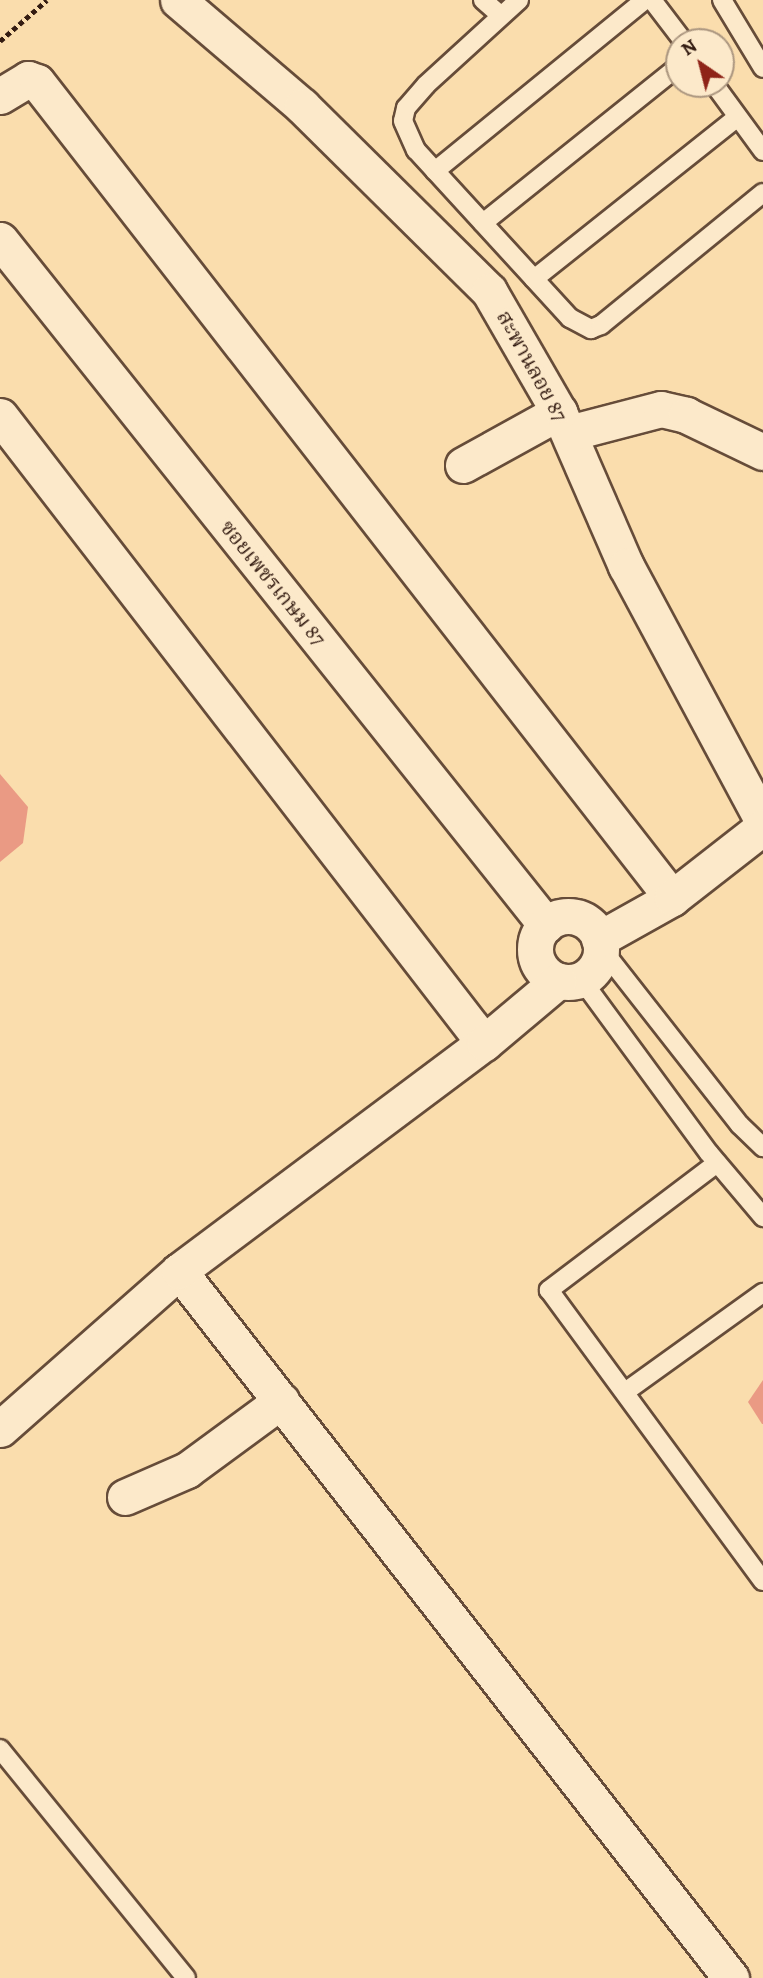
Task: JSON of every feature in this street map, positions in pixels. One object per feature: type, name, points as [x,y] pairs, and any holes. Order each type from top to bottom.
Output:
[{"type":"street","name":"สะพานลอย 87","points":[[178,0],[303,106],[489,291],[564,423],[626,566],[763,822]]},
{"type":"street","points":[[0,96],[28,79],[37,82],[672,898]]},
{"type":"street","name":"ซอยเพชรเกษม 87","points":[[0,240],[546,925]]},
{"type":"street","points":[[463,465],[564,423],[661,409],[687,415],[763,452]]},
{"type":"street","points":[[0,416],[484,1043]]},
{"type":"street","points":[[600,943],[672,898],[763,827]]},
{"type":"street","points":[[0,1429],[179,1271],[569,980],[599,961],[600,943],[587,922],[576,918],[555,919],[546,925],[535,952],[542,970],[569,980]]},
{"type":"street","points":[[179,1271],[731,1978]]},
{"type":"street","points":[[125,1497],[187,1470],[281,1401]]},
{"type":"lane","points":[[484,0],[500,15]]},
{"type":"lane","points":[[519,0],[500,15],[406,108],[403,121],[409,136],[435,171],[534,279],[582,326],[601,325],[763,193]]},
{"type":"lane","points":[[435,171],[646,0]]},
{"type":"lane","points":[[652,0],[673,28]]},
{"type":"lane","points":[[722,0],[763,68]]},
{"type":"lane","points":[[483,223],[665,77]]},
{"type":"lane","points":[[724,98],[763,151]]},
{"type":"lane","points":[[534,279],[738,117]]},
{"type":"lane","points":[[600,943],[740,1125],[763,1147]]},
{"type":"lane","points":[[569,980],[763,1217]]},
{"type":"lane","points":[[717,1163],[549,1290],[763,1581]]},
{"type":"lane","points":[[625,1392],[763,1293]]},
{"type":"lane","points":[[0,1749],[186,1978]]},
{"type":"path","points":[[0,41],[47,0]]},
{"type":"building","points":[[0,774],[28,807],[23,843],[0,862]]},
{"type":"building","points":[[763,1380],[763,1424],[762,1424],[748,1402]]}]
